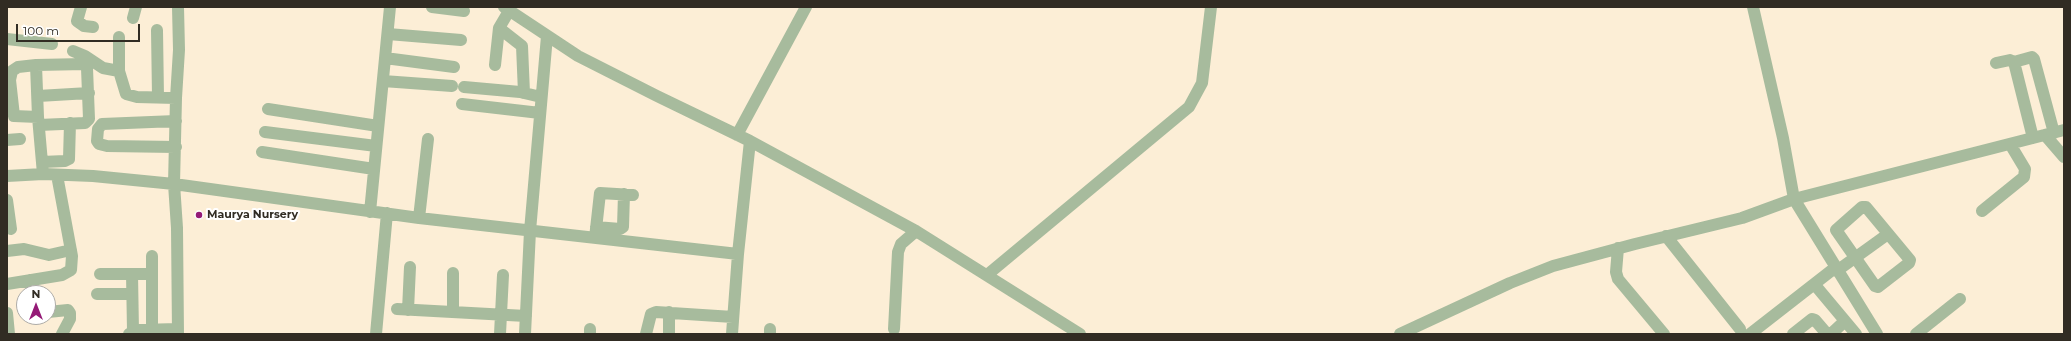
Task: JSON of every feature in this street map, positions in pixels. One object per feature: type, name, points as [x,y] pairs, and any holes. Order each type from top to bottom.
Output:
[{"type":"street","points":[[81,7],[77,21],[84,26],[93,27]]},
{"type":"street","points":[[132,274],[131,332],[178,332],[177,228],[174,184],[176,98],[179,50],[178,7]]},
{"type":"street","points":[[370,212],[390,7]]},
{"type":"street","points":[[432,7],[464,11]]},
{"type":"street","points":[[737,136],[806,7]]},
{"type":"street","points":[[987,276],[1189,106],[1202,83],[1211,7]]},
{"type":"street","points":[[1753,7],[1783,138],[1794,199],[1877,334]]},
{"type":"street","points":[[495,65],[499,28],[506,9],[578,56],[737,136],[750,141],[916,231],[1080,334]]},
{"type":"street","points":[[499,28],[522,46],[524,93]]},
{"type":"street","points":[[157,30],[158,97]]},
{"type":"street","points":[[388,34],[461,40]]},
{"type":"street","points":[[525,334],[530,231],[547,36]]},
{"type":"street","points":[[119,37],[119,71],[126,94],[137,97],[176,98]]},
{"type":"street","points":[[7,39],[52,44]]},
{"type":"street","points":[[73,51],[85,56],[103,68],[119,71]]},
{"type":"street","points":[[1996,63],[2010,60],[2014,62],[2032,57],[2034,59],[2054,132],[2064,157]]},
{"type":"street","points":[[385,58],[454,67]]},
{"type":"street","points":[[2014,62],[2033,138]]},
{"type":"street","points":[[85,64],[87,68],[89,93],[89,118],[85,123],[70,124],[39,121],[14,116],[10,80],[12,71],[18,67],[36,65],[85,64]]},
{"type":"street","points":[[36,65],[43,168]]},
{"type":"street","points":[[383,81],[452,86]]},
{"type":"street","points":[[464,87],[524,93],[541,97]]},
{"type":"street","points":[[38,96],[89,93]]},
{"type":"street","points":[[462,104],[540,113]]},
{"type":"street","points":[[268,109],[378,126]]},
{"type":"street","points":[[176,121],[102,124],[98,129],[97,141],[99,144],[107,146],[176,147]]},
{"type":"street","points":[[7,176],[43,168],[69,159],[70,124]]},
{"type":"street","points":[[265,132],[376,146]]},
{"type":"street","points":[[1400,334],[1510,283],[1553,266],[1618,248],[1742,218],[1794,199],[2054,132]]},
{"type":"street","points":[[7,140],[20,139]]},
{"type":"street","points":[[419,218],[428,140]]},
{"type":"street","points":[[732,334],[738,254],[750,141]]},
{"type":"street","points":[[1982,211],[2024,177],[2025,169],[2010,144]]},
{"type":"street","points":[[262,152],[374,169]]},
{"type":"street","points":[[43,168],[57,175],[116,177],[370,212],[530,231],[595,233],[738,254]]},
{"type":"street","points":[[7,284],[68,273],[72,265],[57,175]]},
{"type":"street","points":[[600,192],[628,194],[623,227],[620,229],[595,233],[600,192]]},
{"type":"street","points":[[7,200],[11,229]]},
{"type":"street","points":[[1862,207],[1866,207],[1910,262],[1879,286],[1875,286],[1855,258],[1836,230],[1862,207]]},
{"type":"street","points":[[376,334],[387,213]]},
{"type":"street","points":[[894,328],[898,252],[901,244],[916,231]]},
{"type":"street","points":[[1666,236],[1745,331],[1837,268],[1855,258],[1888,234]]},
{"type":"street","points":[[1618,248],[1616,272],[1618,279],[1664,334]]},
{"type":"street","points":[[7,251],[24,249],[49,255],[70,250]]},
{"type":"street","points":[[152,256],[152,332]]},
{"type":"street","points":[[410,266],[402,310],[526,316]]},
{"type":"street","points":[[453,273],[453,312]]},
{"type":"street","points":[[100,274],[152,274]]},
{"type":"street","points":[[500,334],[503,275]]},
{"type":"street","points":[[30,280],[31,285]]},
{"type":"street","points":[[1814,285],[1856,334]]},
{"type":"street","points":[[97,294],[132,294]]},
{"type":"street","points":[[1916,334],[1960,299]]},
{"type":"street","points":[[56,311],[68,310],[70,313],[70,319],[62,334]]},
{"type":"street","points":[[646,334],[651,314],[656,312],[733,317]]},
{"type":"street","points":[[669,334],[670,312]]},
{"type":"street","points":[[7,313],[9,334]]},
{"type":"street","points":[[1793,334],[1812,319],[1815,320],[1827,334]]},
{"type":"street","points":[[1831,334],[1845,322]]},
{"type":"place","name":"Maurya Nursery","points":[[199,215]]}]
